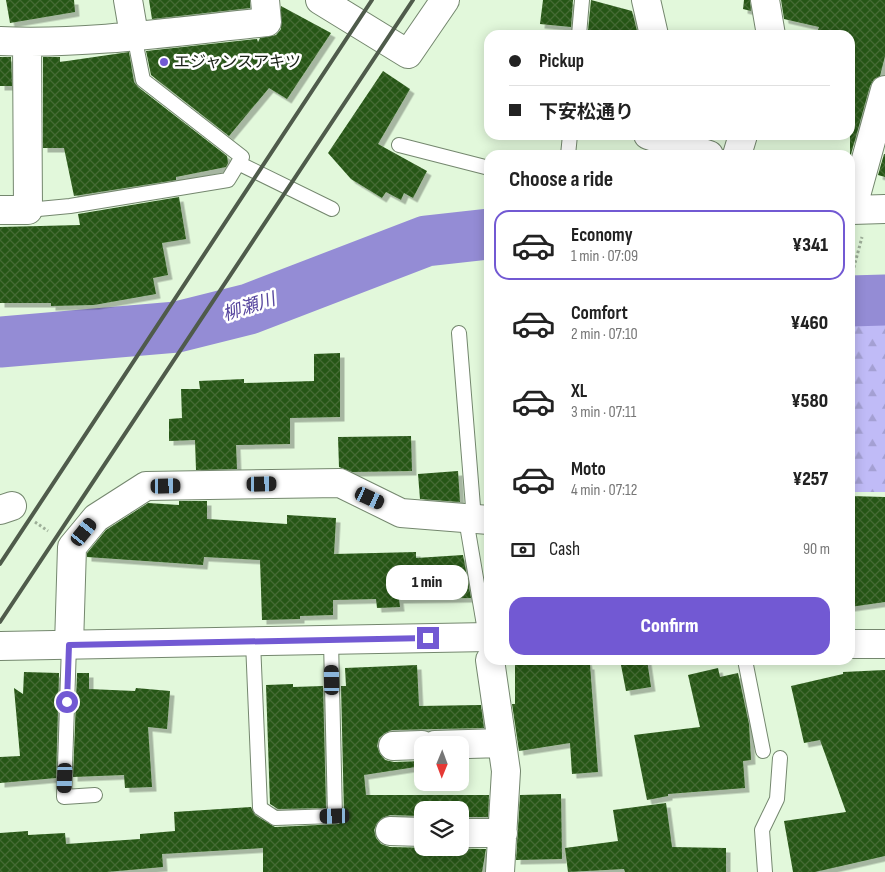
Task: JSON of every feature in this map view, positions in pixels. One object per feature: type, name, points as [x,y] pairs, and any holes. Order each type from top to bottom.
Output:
[{"type":"street","points":[[128,0],[134,35]]},
{"type":"street","points":[[0,41],[27,42],[134,35],[267,22],[265,0]]},
{"type":"street","points":[[320,0],[408,54],[445,0]]},
{"type":"street","points":[[646,0],[653,30]]},
{"type":"street","points":[[765,0],[770,30]]},
{"type":"street","points":[[0,210],[28,210],[27,42]]},
{"type":"street","points":[[855,199],[885,90]]},
{"type":"street","points":[[663,140],[694,150]]},
{"type":"street","points":[[855,210],[878,209]]},
{"type":"street","points":[[69,645],[72,547],[96,518],[146,486],[340,483],[401,513],[476,519]]},
{"type":"street","points":[[4,646],[330,640],[484,647]]},
{"type":"street","points":[[855,644],[885,644]]},
{"type":"street","points":[[491,665],[506,770],[500,872]]},
{"type":"street","points":[[469,744],[502,743]]},
{"type":"street","points":[[393,746],[414,745]]},
{"type":"street","points":[[390,832],[414,832]]},
{"type":"street","points":[[469,833],[503,834]]},
{"type":"lane","points":[[579,30],[582,0]]},
{"type":"lane","points":[[28,210],[70,206],[228,180],[242,157],[143,80],[134,35]]},
{"type":"lane","points":[[399,145],[484,167]]},
{"type":"lane","points":[[238,163],[332,209]]},
{"type":"lane","points":[[459,334],[484,604]]},
{"type":"lane","points":[[253,642],[260,808],[275,818],[335,816],[330,640]]},
{"type":"lane","points":[[69,645],[64,797],[95,795]]},
{"type":"lane","points":[[746,665],[763,751]]},
{"type":"lane","points":[[764,872],[762,830],[777,799],[780,758]]},
{"type":"path","points":[[855,269],[878,209]]},
{"type":"path","points":[[6,508],[72,547]]},
{"type":"green space","points":[[855,324],[885,325],[885,492],[855,492]]},
{"type":"building","points":[[6,0],[74,0],[75,12],[10,23]]},
{"type":"building","points":[[149,0],[250,0],[250,8],[152,19]]},
{"type":"building","points":[[543,0],[573,0],[571,27],[540,24]]},
{"type":"building","points":[[591,0],[632,11],[637,30],[593,30],[588,30]]},
{"type":"building","points":[[744,0],[750,0],[751,11],[743,9]]},
{"type":"building","points":[[781,0],[885,0],[885,56],[880,76],[874,79],[870,86],[855,140],[855,30],[818,30],[819,27],[784,19]]},
{"type":"building","points":[[281,6],[331,33],[287,99],[269,88],[229,136],[151,75],[146,51],[257,39],[258,42],[260,38],[276,35],[281,29]]},
{"type":"building","points":[[129,52],[134,82],[138,87],[227,156],[228,163],[226,167],[176,177],[176,180],[74,196],[64,148],[43,148],[43,57],[60,57],[60,62]]},
{"type":"building","points":[[0,57],[11,57],[12,86],[0,86]]},
{"type":"building","points":[[383,71],[410,89],[378,144],[427,171],[413,198],[404,193],[401,200],[386,192],[382,198],[351,179],[328,153]]},
{"type":"building","points":[[850,140],[855,140],[852,150],[850,150]]},
{"type":"building","points":[[885,154],[885,177],[878,175]]},
{"type":"building","points":[[179,197],[186,239],[162,243],[168,275],[153,278],[156,294],[94,305],[51,306],[51,303],[0,303],[0,227],[80,225],[78,214]]},
{"type":"building","points":[[340,353],[340,417],[290,418],[290,444],[236,445],[237,469],[196,470],[195,440],[169,441],[169,419],[182,418],[181,389],[200,389],[199,381],[244,379],[244,383],[314,381],[314,354]]},
{"type":"building","points":[[411,436],[412,471],[352,472],[339,467],[338,437]]},
{"type":"building","points":[[458,471],[460,502],[420,499],[418,474]]},
{"type":"building","points":[[855,496],[885,497],[885,602],[855,606]]},
{"type":"building","points":[[179,501],[207,501],[207,519],[287,524],[287,515],[336,518],[334,554],[416,552],[416,558],[463,555],[471,598],[399,599],[400,607],[377,608],[376,599],[333,600],[333,615],[300,616],[300,619],[262,620],[260,560],[204,557],[203,565],[87,557],[87,553],[106,530],[148,503],[179,505]]},
{"type":"building","points":[[417,665],[419,706],[481,705],[484,728],[392,730],[385,733],[379,738],[377,746],[385,760],[394,762],[414,761],[414,767],[364,775],[366,795],[489,795],[488,817],[469,817],[469,801],[414,801],[414,816],[390,815],[382,818],[374,830],[376,838],[381,844],[390,847],[414,848],[414,856],[469,856],[469,849],[486,849],[482,872],[263,872],[263,848],[162,854],[163,867],[107,872],[0,872],[0,833],[28,831],[28,835],[65,833],[66,844],[140,839],[140,834],[175,831],[174,812],[251,807],[255,815],[275,827],[339,824],[344,816],[341,686],[346,686],[345,668]]},
{"type":"building","points":[[515,665],[590,665],[598,772],[572,774],[570,743],[519,751],[512,704],[515,704]]},
{"type":"building","points":[[621,665],[648,665],[651,687],[626,691]]},
{"type":"building","points":[[718,668],[720,677],[738,673],[749,724],[751,760],[743,761],[745,788],[668,794],[668,796],[647,800],[634,735],[700,727],[688,675]]},
{"type":"building","points":[[885,670],[885,856],[815,872],[793,872],[784,821],[846,812],[820,740],[804,743],[791,686],[843,674],[843,672]]},
{"type":"building","points":[[24,672],[59,673],[56,778],[0,783],[0,757],[20,756],[14,688],[23,694]]},
{"type":"building","points":[[77,673],[89,673],[89,689],[135,691],[136,688],[170,691],[167,729],[148,727],[152,787],[125,788],[124,775],[73,777]]},
{"type":"building","points":[[293,684],[293,687],[323,686],[326,808],[278,809],[270,804],[266,685]]},
{"type":"building","points":[[561,794],[562,859],[516,860],[520,795]]},
{"type":"building","points":[[666,803],[672,847],[726,848],[726,872],[625,872],[624,869],[568,872],[565,848],[618,841],[613,810]]},
{"type":"waterway","name":"柳瀬川","points":[[0,342],[177,327],[249,309],[426,241],[484,235]]},
{"type":"waterway","name":"柳瀬川","points":[[855,301],[885,300]]},
{"type":"railway","points":[[0,564],[372,0]]},
{"type":"railway","points":[[0,622],[413,0]]},
{"type":"place","name":"エジャンスアキツ","points":[[164,62]]},
{"type":"route","points":[[67,702],[69,645],[428,638]]}]
